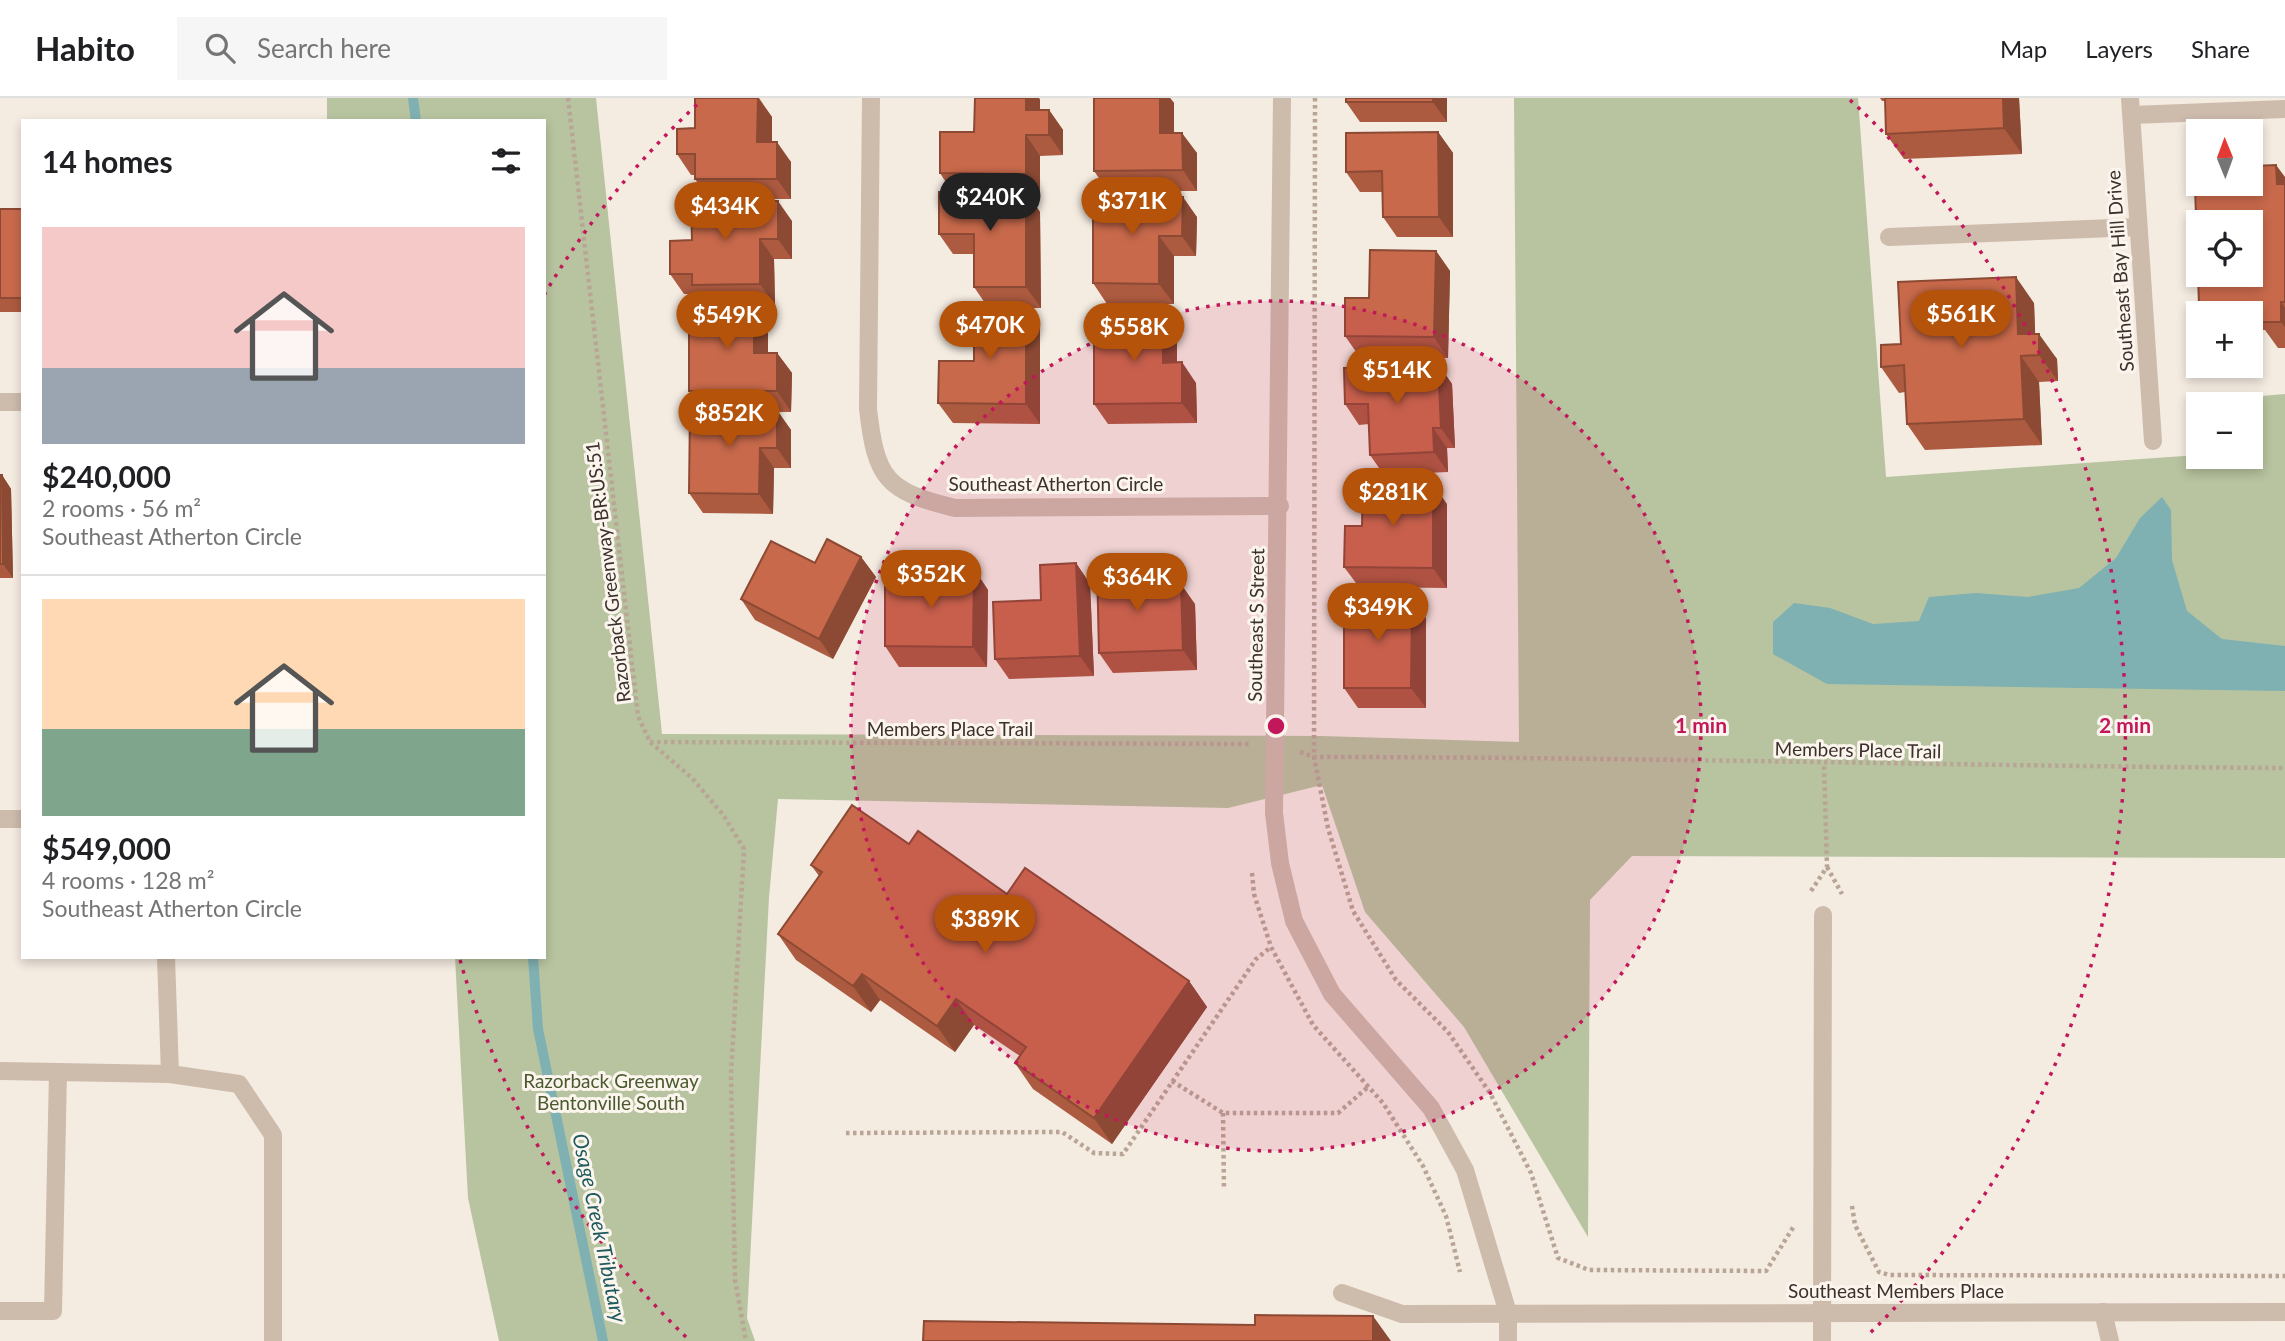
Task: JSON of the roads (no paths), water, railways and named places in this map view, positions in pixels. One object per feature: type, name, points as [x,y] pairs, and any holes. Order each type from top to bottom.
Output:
[{"type":"street","name":"Southeast Atherton Circle","points":[[871,98],[868,409],[872,448],[885,479],[917,499],[954,508],[1280,506]]},
{"type":"street","name":"Southeast S Street","points":[[1282,98],[1280,506],[1274,813],[1280,863],[1294,921],[1332,994],[1431,1108],[1465,1170],[1508,1313],[1508,1341]]},
{"type":"street","points":[[2131,106],[2285,109]]},
{"type":"street","name":"Southeast Bay Hill Drive","points":[[2131,106],[2153,441]]},
{"type":"street","points":[[1889,237],[2138,227]]},
{"type":"street","points":[[0,402],[21,402]]},
{"type":"street","points":[[0,819],[21,819]]},
{"type":"street","points":[[1822,1341],[1823,915]]},
{"type":"street","points":[[166,959],[170,1074]]},
{"type":"street","points":[[0,1071],[170,1074],[239,1084],[273,1135],[272,1341]]},
{"type":"street","points":[[0,1311],[53,1311],[58,1072]]},
{"type":"street","name":"Southeast Members Place","points":[[1342,1293],[1402,1314],[2285,1312]]},
{"type":"street","points":[[2103,1312],[2110,1341]]},
{"type":"water","points":[[2162,497],[2171,510],[2172,560],[2187,611],[2222,639],[2285,646],[2285,691],[1827,684],[1773,654],[1773,622],[1794,603],[1830,608],[1873,624],[1919,621],[1929,597],[1976,593],[2028,597],[2079,588],[2116,558],[2140,518]]},
{"type":"waterway","name":"Osage Creek Tributary","points":[[413,98],[416,119]]},
{"type":"waterway","name":"Osage Creek Tributary","points":[[533,959],[538,1029],[603,1341]]},
{"type":"park label","name":"Razorback Greenway Bentonville South","points":[[611,1092]]}]
